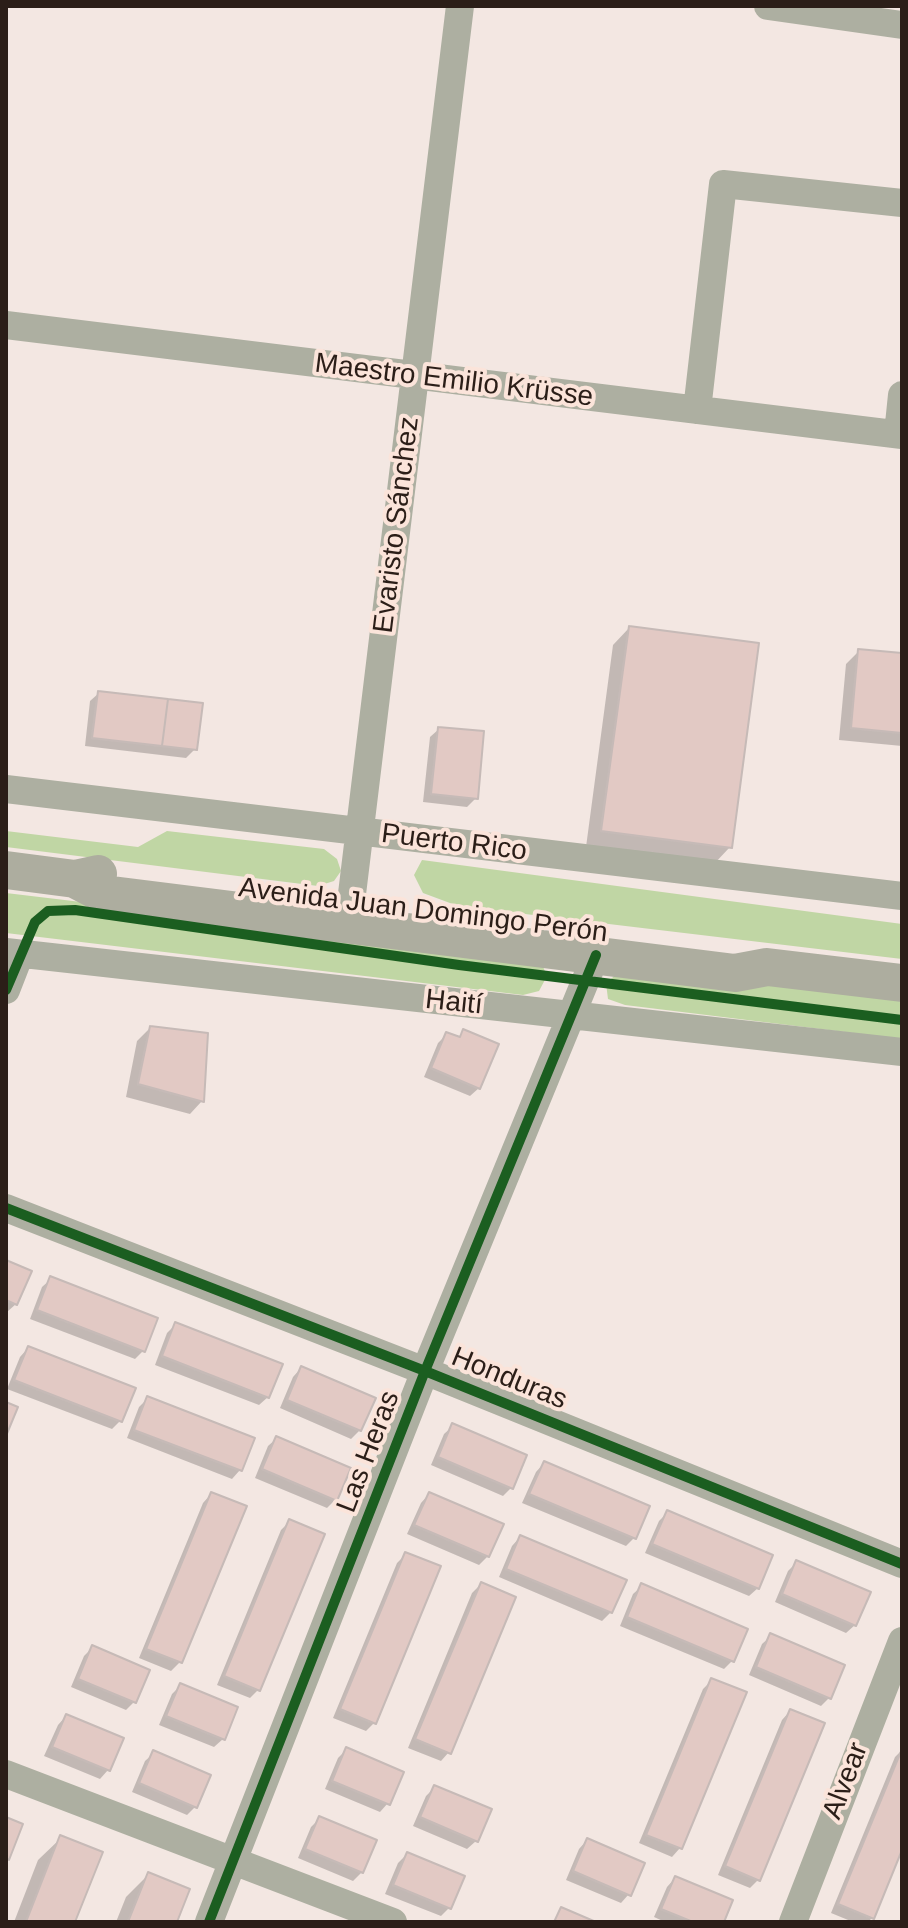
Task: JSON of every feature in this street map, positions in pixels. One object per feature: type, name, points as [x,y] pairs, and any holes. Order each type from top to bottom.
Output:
[{"type":"main road","name":"Avenida Juan Domingo Perón","points":[[6,870],[75,879],[107,872],[739,950],[767,967]]},
{"type":"main road","name":"Avenida Juan Domingo Perón","points":[[75,879],[104,894],[735,973],[767,967],[902,983]]},
{"type":"street","name":"Evaristo Sánchez","points":[[351,902],[460,6]]},
{"type":"street","points":[[768,6],[902,25]]},
{"type":"street","points":[[697,410],[723,184],[902,203]]},
{"type":"street","name":"Maestro Emilio Krüsse","points":[[6,325],[900,435]]},
{"type":"street","points":[[900,435],[902,395]]},
{"type":"street","name":"Puerto Rico","points":[[6,789],[902,896]]},
{"type":"street","points":[[6,990],[13,953]]},
{"type":"street","name":"Haití","points":[[13,953],[902,1052]]},
{"type":"street","name":"Las Heras","points":[[209,1922],[425,1371],[596,955]]},
{"type":"street","name":"Honduras","points":[[6,1208],[425,1371],[902,1564]]},
{"type":"street","name":"Alvear","points":[[793,1922],[902,1641]]},
{"type":"street","points":[[6,1774],[393,1922]]},
{"type":"green space","points":[[6,831],[138,847],[167,831],[324,849],[337,859],[341,871],[334,881],[318,886],[6,847]]},
{"type":"green space","points":[[422,860],[902,924],[902,959],[458,906],[423,893],[414,875]]},
{"type":"green space","points":[[6,893],[524,955],[541,962],[547,976],[539,991],[523,995],[6,933]]},
{"type":"green space","points":[[641,969],[902,1001],[902,1039],[625,1005],[608,999],[606,983],[618,973]]},
{"type":"building","points":[[629,626],[759,643],[732,848],[601,831]]},
{"type":"building","points":[[858,649],[902,653],[902,733],[851,728]]},
{"type":"building","points":[[98,691],[168,699],[162,746],[92,738]]},
{"type":"building","points":[[168,699],[203,703],[197,750],[162,746]]},
{"type":"building","points":[[438,727],[484,731],[478,799],[431,794]]},
{"type":"building","points":[[150,1026],[208,1033],[204,1102],[138,1084]]},
{"type":"building","points":[[463,1029],[499,1044],[480,1089],[431,1068],[446,1032],[460,1037]]},
{"type":"building","points":[[6,1260],[32,1271],[17,1305],[6,1300]]},
{"type":"building","points":[[50,1276],[158,1318],[145,1352],[37,1310]]},
{"type":"building","points":[[175,1322],[283,1364],[269,1398],[162,1356]]},
{"type":"building","points":[[28,1346],[136,1388],[122,1422],[14,1380]]},
{"type":"building","points":[[301,1366],[376,1398],[361,1431],[287,1400]]},
{"type":"building","points":[[147,1396],[255,1438],[242,1471],[134,1430]]},
{"type":"building","points":[[6,1402],[18,1407],[6,1436]]},
{"type":"building","points":[[452,1423],[527,1455],[513,1489],[438,1457]]},
{"type":"building","points":[[276,1436],[351,1468],[337,1501],[262,1469]]},
{"type":"building","points":[[544,1461],[650,1506],[636,1539],[529,1494]]},
{"type":"building","points":[[211,1492],[247,1506],[182,1663],[146,1649]]},
{"type":"building","points":[[429,1492],[504,1524],[489,1557],[414,1525]]},
{"type":"building","points":[[667,1510],[773,1555],[759,1589],[652,1544]]},
{"type":"building","points":[[289,1519],[325,1534],[260,1691],[224,1676]]},
{"type":"building","points":[[520,1535],[627,1580],[612,1613],[506,1569]]},
{"type":"building","points":[[405,1552],[441,1566],[376,1724],[340,1709]]},
{"type":"building","points":[[796,1560],[871,1592],[856,1626],[782,1594]]},
{"type":"building","points":[[481,1582],[516,1597],[451,1754],[415,1739]]},
{"type":"building","points":[[641,1583],[748,1629],[734,1662],[627,1617]]},
{"type":"building","points":[[770,1633],[845,1665],[831,1699],[756,1667]]},
{"type":"building","points":[[92,1645],[150,1670],[136,1703],[78,1679]]},
{"type":"building","points":[[711,1678],[747,1692],[682,1849],[646,1835]]},
{"type":"building","points":[[180,1683],[238,1707],[225,1740],[166,1716]]},
{"type":"building","points":[[790,1709],[825,1723],[760,1881],[725,1866]]},
{"type":"building","points":[[66,1714],[124,1738],[110,1771],[52,1747]]},
{"type":"building","points":[[346,1747],[404,1772],[390,1805],[332,1781]]},
{"type":"building","points":[[902,1749],[902,1850],[874,1919],[838,1904]]},
{"type":"building","points":[[153,1750],[211,1775],[197,1808],[139,1783]]},
{"type":"building","points":[[434,1785],[492,1809],[478,1842],[420,1817]]},
{"type":"building","points":[[319,1816],[377,1840],[363,1873],[305,1849]]},
{"type":"building","points":[[6,1817],[23,1824],[9,1860],[6,1858]]},
{"type":"building","points":[[60,1835],[103,1852],[75,1922],[26,1922]]},
{"type":"building","points":[[587,1838],[645,1863],[631,1896],[573,1871]]},
{"type":"building","points":[[407,1852],[465,1876],[451,1909],[393,1885]]},
{"type":"building","points":[[148,1872],[190,1889],[177,1922],[128,1922]]},
{"type":"building","points":[[675,1876],[733,1900],[724,1922],[693,1922],[661,1909]]},
{"type":"building","points":[[561,1907],[596,1922],[554,1922]]},
{"type":"cycle path","points":[[6,990],[35,922],[48,911],[75,910],[459,965],[902,1020]]},
{"type":"cycle path","points":[[209,1922],[425,1371],[596,955]]},
{"type":"cycle path","points":[[6,1208],[425,1371],[902,1564]]}]
